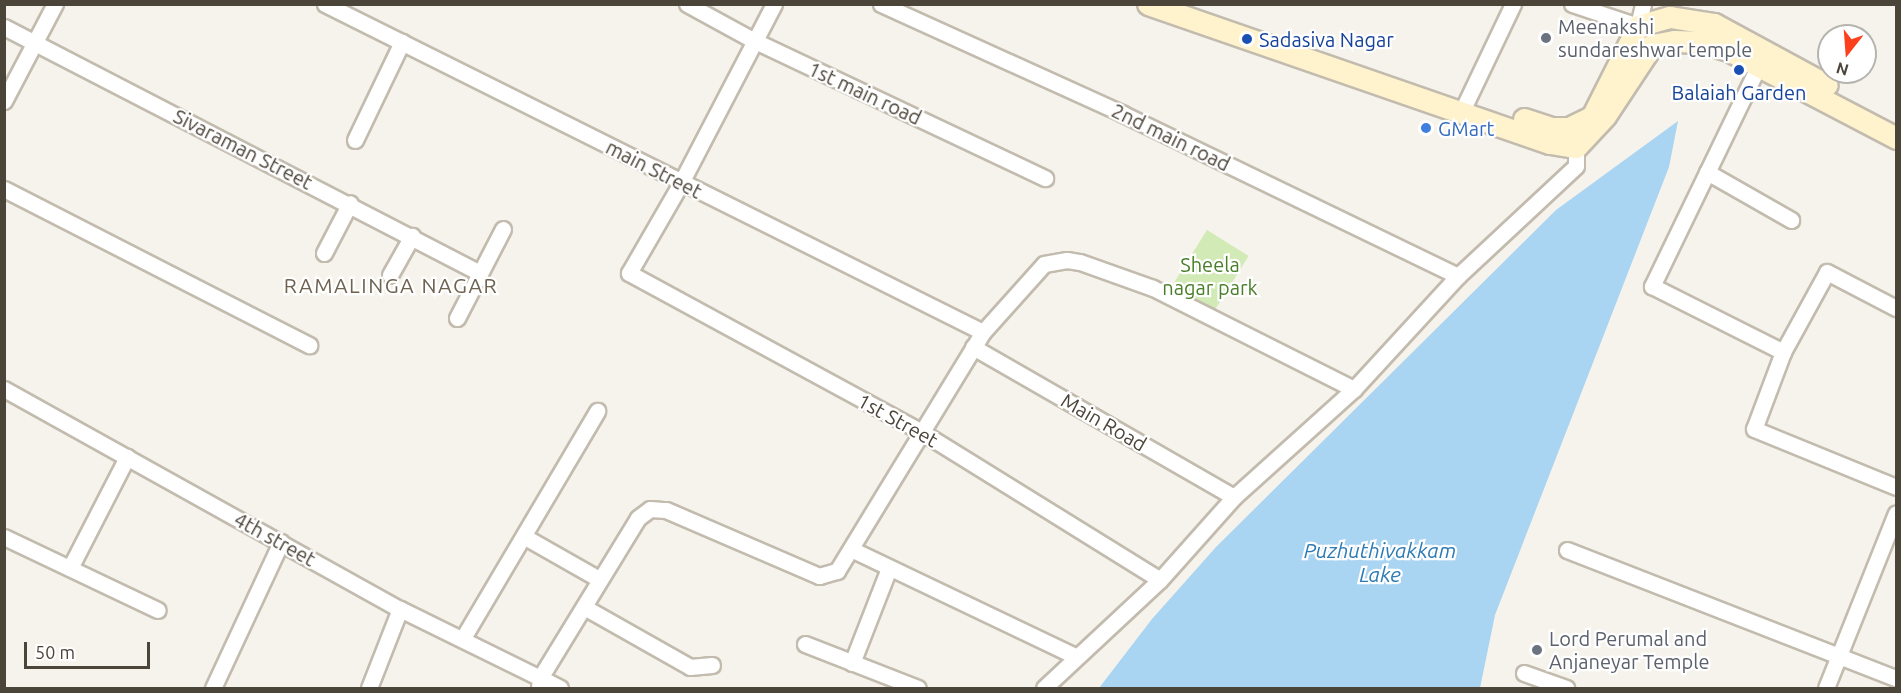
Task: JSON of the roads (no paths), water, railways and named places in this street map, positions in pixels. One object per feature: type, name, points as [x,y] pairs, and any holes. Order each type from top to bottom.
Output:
[{"type":"main road","points":[[1148,4],[1464,106],[1551,128],[1569,128],[1592,117],[1638,26],[1670,17],[1714,24],[1896,124]]},
{"type":"main road","points":[[1185,4],[1464,106],[1550,143],[1576,147],[1605,116],[1652,45],[1702,42],[1759,65],[1896,138]]},
{"type":"street","points":[[4,101],[55,4]]},
{"type":"street","name":"main Street","points":[[325,4],[983,332]]},
{"type":"street","name":"1st main road","points":[[687,4],[755,41],[1045,178]]},
{"type":"street","points":[[681,183],[774,4]]},
{"type":"street","name":"2nd main road","points":[[882,4],[1124,114],[1458,276]]},
{"type":"street","points":[[1464,106],[1513,4]]},
{"type":"street","points":[[1572,4],[1638,26],[1643,4]]},
{"type":"street","name":"Sivaraman Street","points":[[4,27],[350,203],[480,273]]},
{"type":"street","points":[[355,140],[402,42]]},
{"type":"street","points":[[1759,65],[1652,286],[1783,352]]},
{"type":"street","points":[[1044,688],[1075,656],[1160,580],[1234,497],[1354,389],[1458,276],[1575,166],[1576,147]]},
{"type":"street","points":[[1707,172],[1791,220]]},
{"type":"street","name":"1st Street","points":[[681,183],[628,273],[920,431],[1160,580]]},
{"type":"street","points":[[4,189],[309,345]]},
{"type":"street","points":[[324,253],[350,203]]},
{"type":"street","points":[[457,318],[503,229]]},
{"type":"street","points":[[390,275],[412,236]]},
{"type":"street","points":[[539,683],[599,579],[638,518],[651,509],[666,510],[819,576],[837,571],[853,550],[920,431],[983,332],[1044,264],[1067,260],[1152,288],[1354,389]]},
{"type":"street","points":[[1896,308],[1827,272],[1783,352],[1754,429],[1896,487]]},
{"type":"street","name":"Main Road","points":[[973,347],[1234,497]]},
{"type":"street","name":"4th street","points":[[4,389],[400,609],[463,638],[539,683],[560,688]]},
{"type":"street","points":[[463,638],[525,537],[597,411]]},
{"type":"street","points":[[70,568],[127,457]]},
{"type":"street","points":[[1826,688],[1896,513]]},
{"type":"street","points":[[4,537],[159,610]]},
{"type":"street","points":[[525,537],[599,579]]},
{"type":"street","points":[[213,688],[281,542]]},
{"type":"street","points":[[853,550],[1075,656]]},
{"type":"street","points":[[1567,550],[1896,678]]},
{"type":"street","points":[[852,663],[889,568]]},
{"type":"street","points":[[584,607],[690,667],[712,665]]},
{"type":"street","points":[[369,688],[400,609]]},
{"type":"street","points":[[806,644],[918,688]]},
{"type":"street","points":[[1524,674],[1566,688]]},
{"type":"water","name":"Puzhuthivakkam Lake","points":[[1678,121],[1669,167],[1495,615],[1480,688],[1099,688],[1152,619],[1216,547],[1556,210]]},
{"type":"place","name":"Meenakshi sundareshwar temple","points":[[1546,38]]},
{"type":"place","name":"Sadasiva Nagar","points":[[1247,39]]},
{"type":"place","name":"Balaiah Garden","points":[[1739,70]]},
{"type":"place","name":"GMart","points":[[1426,128]]},
{"type":"place","name":"Lord Perumal and Anjaneyar Temple","points":[[1537,650]]},
{"type":"district","name":"RAMALINGA NAGAR","points":[[391,285]]},
{"type":"park label","name":"Sheela nagar park","points":[[1210,276]]}]
